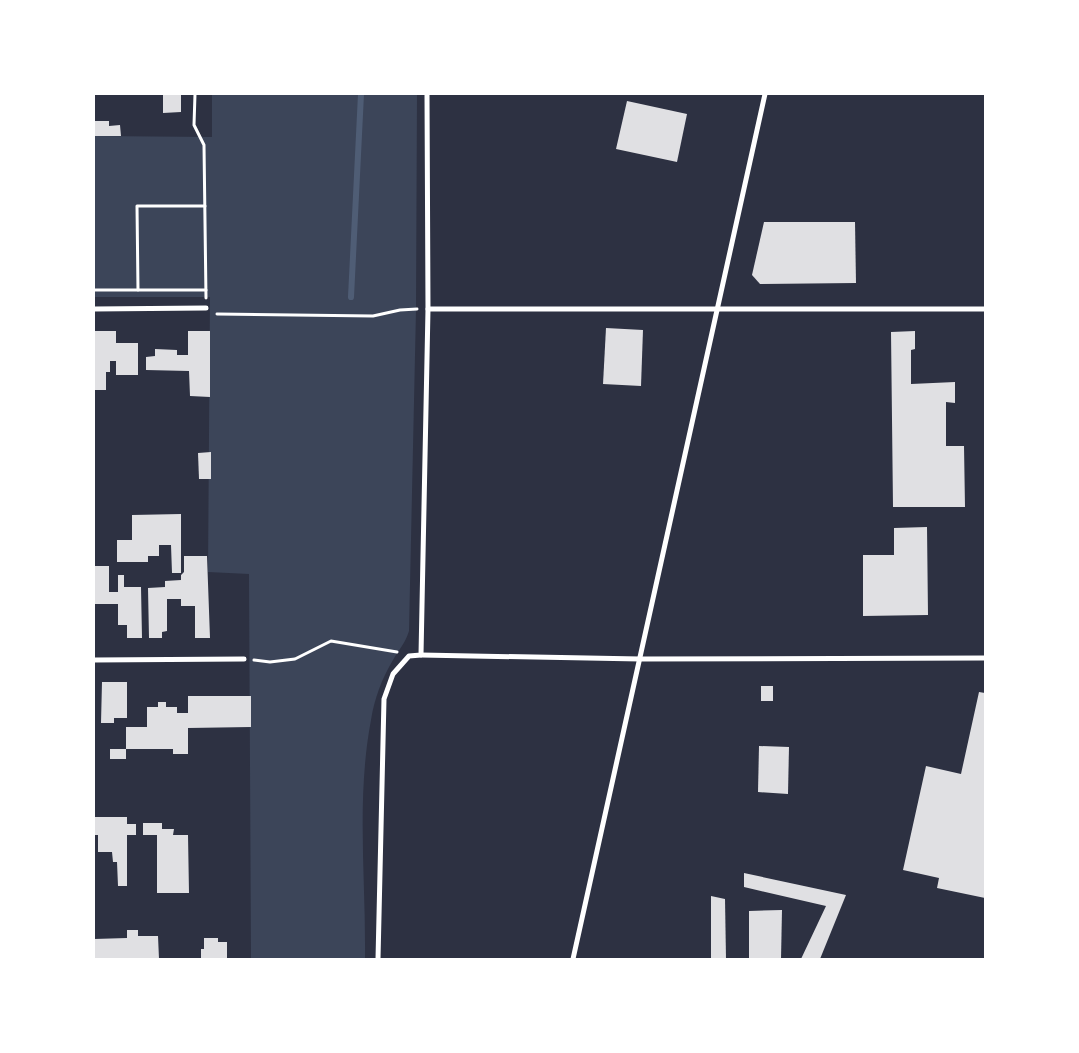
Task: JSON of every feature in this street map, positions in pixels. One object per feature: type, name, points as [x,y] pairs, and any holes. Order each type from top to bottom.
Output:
[{"type":"street","points":[[421,655],[428,309],[428,94]]},
{"type":"street","points":[[573,959],[765,94]]},
{"type":"street","points":[[94,309],[206,308]]},
{"type":"street","points":[[428,309],[985,309]]},
{"type":"street","points":[[378,959],[384,699],[393,674],[409,656],[640,659],[985,658]]},
{"type":"street","points":[[94,660],[244,659]]},
{"type":"path","points":[[195,94],[194,125],[204,145],[206,308],[213,314],[355,316],[428,309]]},
{"type":"path","points":[[138,290],[137,206],[205,206]]},
{"type":"path","points":[[94,290],[206,290]]},
{"type":"path","points":[[244,659],[270,662],[294,658],[331,640],[409,656]]},
{"type":"shaded area","points":[[212,94],[417,94],[416,310],[409,631],[385,674],[379,689],[372,712],[366,750],[363,810],[365,959],[251,959],[249,574],[208,572],[210,297],[94,297],[94,136],[212,137]]},
{"type":"building","points":[[163,94],[181,94],[181,112],[163,113]]},
{"type":"building","points":[[627,101],[687,114],[677,162],[616,149]]},
{"type":"building","points":[[94,121],[109,121],[109,126],[120,125],[121,136],[94,136]]},
{"type":"building","points":[[764,222],[855,222],[856,283],[760,284],[752,275]]},
{"type":"building","points":[[606,328],[643,330],[641,386],[603,384]]},
{"type":"building","points":[[94,331],[116,331],[116,343],[138,343],[138,375],[116,375],[116,361],[110,361],[110,372],[106,372],[106,390],[94,390]]},
{"type":"building","points":[[188,331],[210,331],[210,397],[190,396],[189,371],[146,370],[146,357],[155,356],[155,349],[177,350],[177,355],[188,355]]},
{"type":"building","points":[[915,331],[915,349],[911,350],[911,384],[955,382],[955,403],[946,402],[946,446],[964,446],[965,507],[893,507],[891,332]]},
{"type":"building","points":[[211,452],[211,479],[199,479],[198,453]]},
{"type":"building","points":[[181,514],[181,573],[172,573],[171,545],[159,545],[159,556],[148,556],[148,562],[117,562],[117,540],[132,540],[132,515]]},
{"type":"building","points":[[927,527],[928,615],[863,616],[863,555],[894,555],[894,528]]},
{"type":"building","points":[[184,556],[207,556],[210,638],[195,638],[195,606],[181,606],[181,599],[167,599],[167,631],[162,632],[162,638],[149,638],[148,588],[165,587],[165,581],[181,580],[181,575],[184,572]]},
{"type":"building","points":[[94,566],[109,566],[109,592],[118,592],[118,575],[124,575],[124,587],[141,587],[142,638],[127,638],[127,625],[118,625],[118,604],[94,604]]},
{"type":"building","points":[[102,682],[127,682],[127,718],[114,718],[114,723],[101,723]]},
{"type":"building","points":[[761,686],[773,686],[773,701],[761,701]]},
{"type":"building","points":[[979,692],[985,693],[985,898],[937,888],[939,878],[903,870],[926,766],[961,774]]},
{"type":"building","points":[[188,696],[251,696],[251,727],[188,728],[188,754],[173,754],[173,749],[126,749],[126,727],[147,727],[147,707],[158,707],[158,702],[166,702],[166,707],[177,707],[177,713],[188,713]]},
{"type":"building","points":[[759,746],[789,747],[788,794],[758,792]]},
{"type":"building","points":[[110,749],[126,749],[126,759],[110,759]]},
{"type":"building","points":[[94,817],[127,817],[127,824],[136,824],[136,835],[127,835],[127,886],[118,886],[117,862],[113,862],[112,852],[98,852],[98,835],[94,835]]},
{"type":"building","points":[[143,823],[162,823],[162,829],[174,829],[173,835],[188,835],[189,893],[157,893],[157,835],[143,835]]},
{"type":"building","points":[[744,873],[846,895],[820,959],[801,959],[826,906],[744,887]]},
{"type":"building","points":[[711,896],[725,899],[726,959],[711,959]]},
{"type":"building","points":[[782,910],[781,959],[749,959],[749,911]]},
{"type":"building","points":[[127,930],[138,930],[138,936],[158,936],[159,959],[94,959],[94,939],[127,938]]},
{"type":"building","points":[[204,938],[218,938],[218,942],[227,942],[227,959],[201,959],[201,949],[204,949]]},
{"type":"waterway","points":[[351,297],[361,94]]}]
